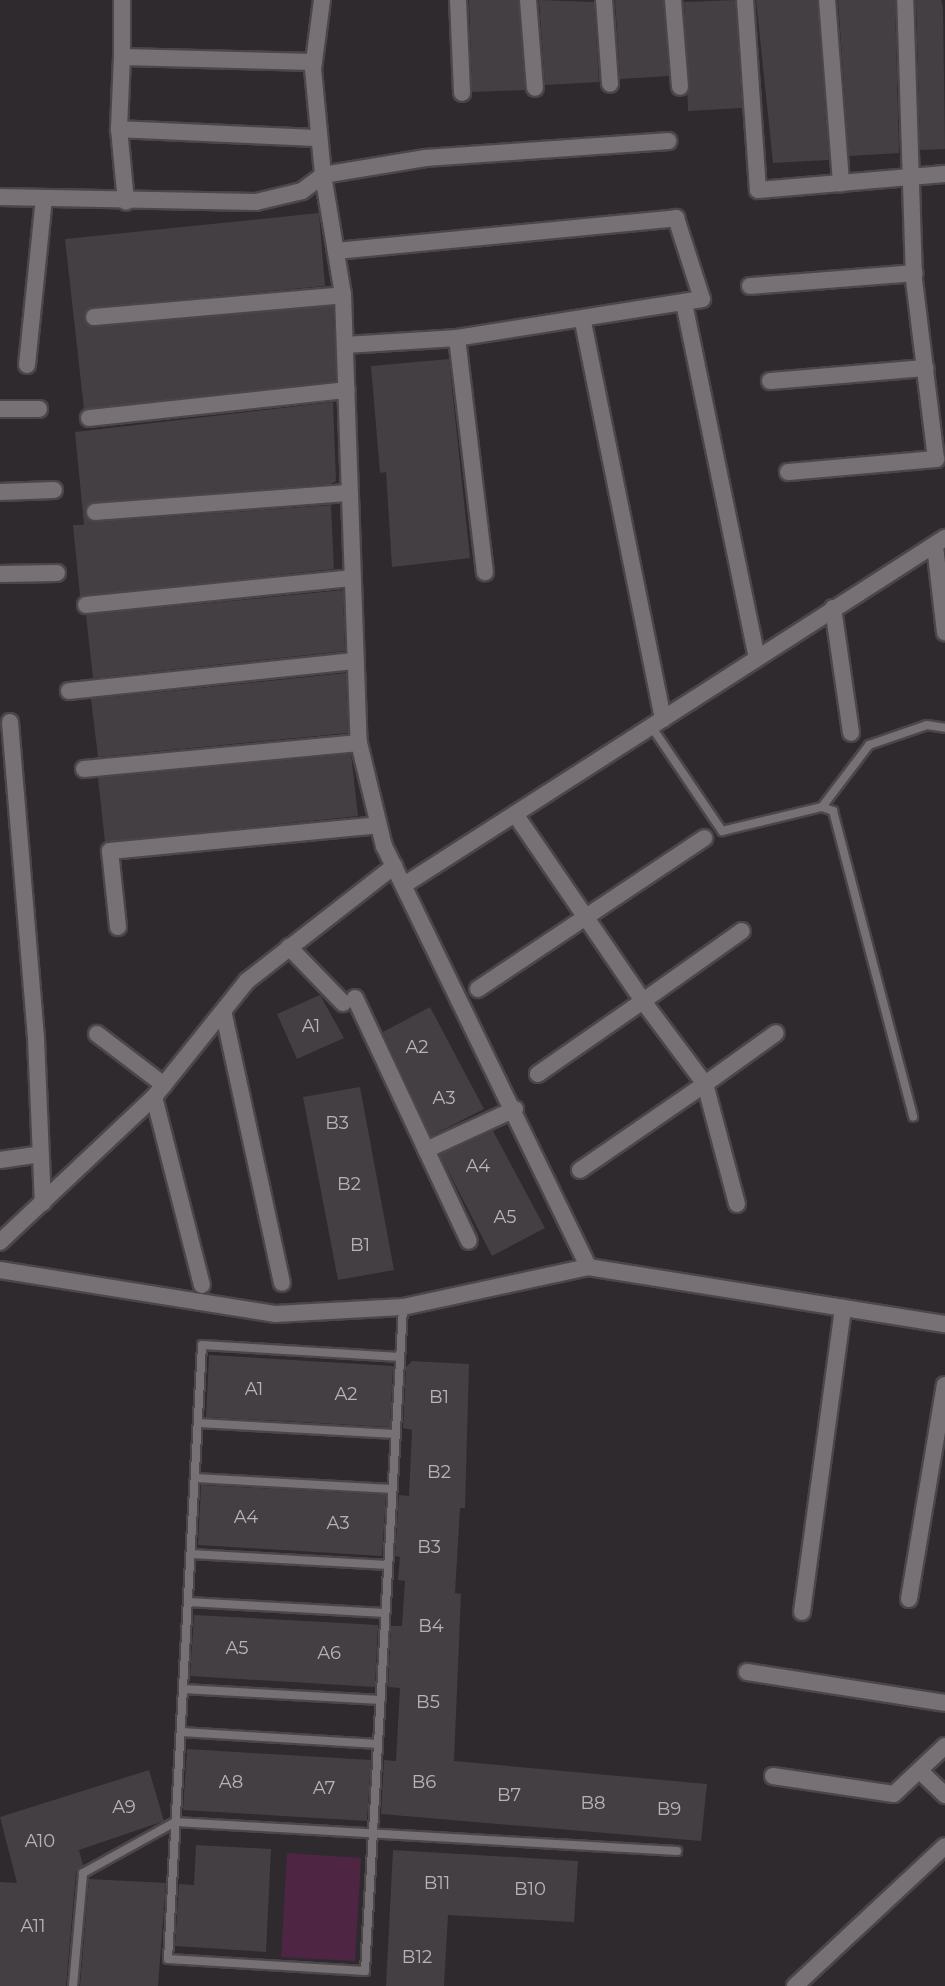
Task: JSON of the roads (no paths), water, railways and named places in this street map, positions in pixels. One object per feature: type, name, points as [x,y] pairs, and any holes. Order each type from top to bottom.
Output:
[{"type":"street","points":[[122,0],[119,129],[125,202]]},
{"type":"street","points":[[322,0],[314,62],[323,175],[343,295],[359,743],[378,825],[394,866],[515,1109],[588,1267]]},
{"type":"street","points":[[458,0],[462,93]]},
{"type":"street","points":[[528,0],[535,88]]},
{"type":"street","points":[[604,0],[610,84]]},
{"type":"street","points":[[673,0],[680,88]]},
{"type":"street","points":[[745,0],[758,190],[945,174]]},
{"type":"street","points":[[827,0],[841,183]]},
{"type":"street","points":[[788,472],[936,459],[914,273],[915,177],[905,0]]},
{"type":"street","points":[[122,57],[314,62]]},
{"type":"street","points":[[119,129],[319,138]]},
{"type":"street","points":[[0,197],[125,202],[256,202],[302,191],[323,175],[426,158],[668,141]]},
{"type":"street","points":[[27,365],[44,199]]},
{"type":"street","points":[[336,251],[676,218],[702,299],[583,322],[457,338],[345,345]]},
{"type":"street","points":[[750,286],[914,273]]},
{"type":"street","points":[[94,317],[343,295]]},
{"type":"street","points":[[684,303],[756,655]]},
{"type":"street","points":[[583,322],[657,722]]},
{"type":"street","points":[[457,338],[485,572]]},
{"type":"street","points":[[771,380],[925,368]]},
{"type":"street","points":[[89,418],[346,390]]},
{"type":"street","points":[[0,409],[38,409]]},
{"type":"street","points":[[0,492],[54,490]]},
{"type":"street","points":[[95,512],[349,493]]},
{"type":"street","points":[[404,886],[756,655],[940,542],[945,632]]},
{"type":"street","points":[[0,574],[57,573]]},
{"type":"street","points":[[86,605],[353,579]]},
{"type":"street","points":[[833,608],[851,733]]},
{"type":"street","points":[[69,691],[355,661]]},
{"type":"street","points":[[10,722],[43,1203]]},
{"type":"street","points":[[84,769],[359,743]]},
{"type":"street","points":[[515,814],[643,1000],[705,1084],[737,1204]]},
{"type":"street","points":[[118,927],[110,851],[378,825]]},
{"type":"street","points":[[478,989],[704,838]]},
{"type":"street","points":[[0,1242],[159,1091],[224,1015],[247,981],[394,866]]},
{"type":"street","points":[[538,1074],[742,930]]},
{"type":"street","points":[[289,947],[349,1000],[469,1241]]},
{"type":"street","points":[[224,1015],[282,1283]]},
{"type":"street","points":[[580,1170],[776,1033]]},
{"type":"street","points":[[97,1034],[159,1091],[202,1285]]},
{"type":"street","points":[[426,1150],[515,1109]]},
{"type":"street","points":[[0,1160],[41,1154]]},
{"type":"street","points":[[0,1270],[250,1314],[403,1307],[588,1267],[945,1324]]},
{"type":"street","points":[[802,1612],[843,1308]]},
{"type":"street","points":[[909,1600],[945,1385]]},
{"type":"street","points":[[747,1672],[945,1703]]},
{"type":"street","points":[[773,1776],[894,1794],[945,1746]]},
{"type":"street","points":[[920,1771],[945,1796]]},
{"type":"street","points":[[795,1986],[945,1846]]},
{"type":"lane","points":[[657,722],[722,831],[821,807],[833,811],[913,1117]]},
{"type":"lane","points":[[821,807],[869,745],[927,725],[945,728]]},
{"type":"lane","points":[[400,1357],[202,1345],[168,1959],[365,1970],[403,1307]]},
{"type":"lane","points":[[198,1423],[396,1434]]},
{"type":"lane","points":[[195,1478],[392,1489]]},
{"type":"lane","points":[[191,1554],[388,1565]]},
{"type":"lane","points":[[188,1602],[386,1613]]},
{"type":"lane","points":[[183,1689],[381,1700]]},
{"type":"lane","points":[[181,1732],[378,1744]]},
{"type":"lane","points":[[73,1986],[83,1872],[176,1822],[677,1851]]}]
